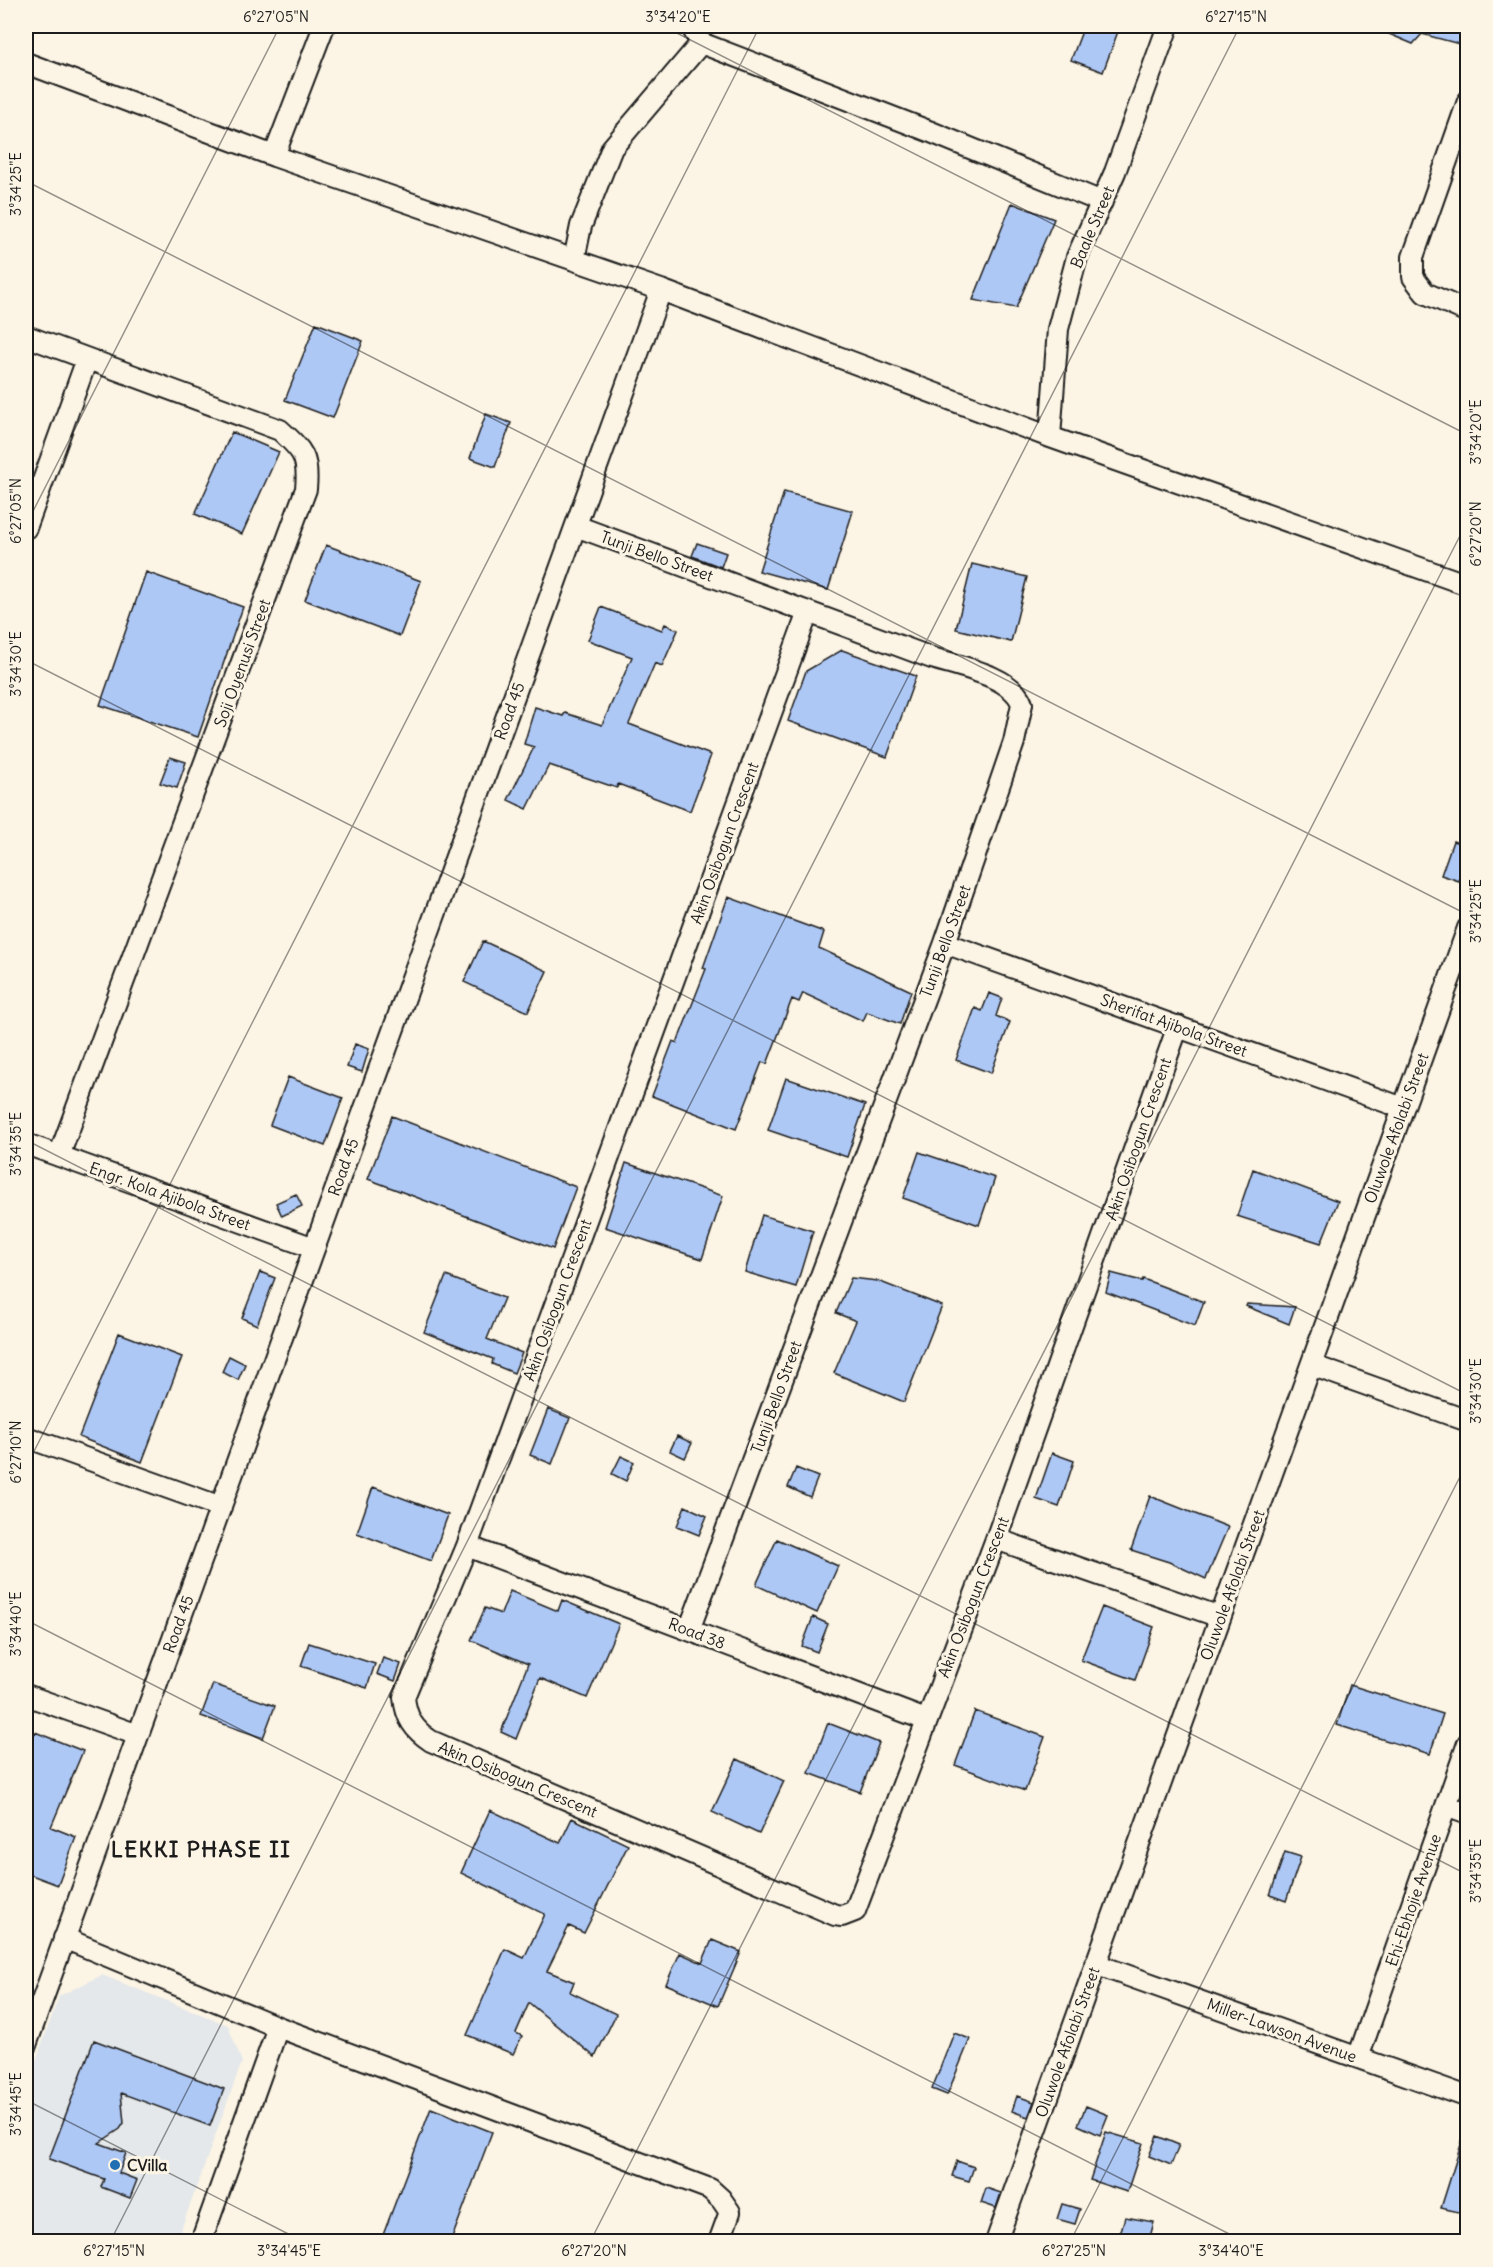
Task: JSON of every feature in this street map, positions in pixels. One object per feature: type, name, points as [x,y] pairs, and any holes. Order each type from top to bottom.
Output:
[{"type":"street","points":[[274,156],[324,26]]},
{"type":"street","points":[[691,26],[700,43],[931,132],[1102,202]]},
{"type":"street","name":"Baale Street","points":[[1050,437],[1058,329],[1077,257],[1102,202],[1168,26]]},
{"type":"street","points":[[574,260],[580,226],[612,148],[700,43]]},
{"type":"street","points":[[26,63],[274,156],[661,290],[1050,437],[1467,585]]},
{"type":"street","points":[[1467,101],[1413,258],[1413,277],[1425,292],[1467,312]]},
{"type":"street","name":"Road 45","points":[[26,2045],[661,290]]},
{"type":"street","name":"Soji Oyenusi Street","points":[[26,336],[280,430],[303,451],[308,470],[306,489],[59,1156]]},
{"type":"street","points":[[26,528],[87,359]]},
{"type":"street","name":"Tunji Bello Street","points":[[576,526],[989,677],[1009,686],[1020,697],[1022,712],[1014,742],[945,943],[689,1630]]},
{"type":"street","name":"Akin Osibogun Crescent","points":[[808,612],[467,1546],[404,1697],[405,1712],[416,1731],[432,1741],[834,1915],[849,1915],[859,1904],[926,1720],[996,1539],[1178,1026]]},
{"type":"street","name":"Oluwole Afolabi Street","points":[[996,2241],[1467,928]]},
{"type":"street","name":"Sherifat Ajibola Street","points":[[945,943],[1403,1108]]},
{"type":"street","name":"Engr. Kola Ajibola Street","points":[[26,1144],[314,1248]]},
{"type":"street","points":[[1311,1365],[1467,1421]]},
{"type":"street","points":[[26,1437],[220,1507]]},
{"type":"street","points":[[996,1539],[1220,1617]]},
{"type":"street","name":"Road 38","points":[[467,1546],[926,1720]]},
{"type":"street","points":[[26,1695],[138,1735]]},
{"type":"street","name":"Ehi-Ebhojie Avenue","points":[[1358,2058],[1467,1743]]},
{"type":"street","points":[[1446,1806],[1467,1814]]},
{"type":"street","points":[[64,1938],[278,2027],[710,2189],[730,2212],[719,2241]]},
{"type":"street","name":"Miller-Lawson Avenue","points":[[1095,1964],[1467,2097]]},
{"type":"street","points":[[201,2241],[278,2027]]},
{"type":"shaded area","name":"CVilla","points":[[102,1975],[228,2025],[242,2062],[177,2241],[26,2241],[26,2088],[59,1996]]},
{"type":"building","points":[[1084,26],[1120,26],[1103,72],[1071,60]]},
{"type":"building","points":[[1370,26],[1467,26],[1467,46],[1422,34],[1413,44]]},
{"type":"building","points":[[1012,203],[1054,219],[1016,308],[973,300]]},
{"type":"building","points":[[316,323],[363,341],[333,418],[285,400]]},
{"type":"building","points":[[486,414],[511,423],[495,467],[470,458]]},
{"type":"building","points":[[232,432],[279,452],[242,534],[195,514]]},
{"type":"building","points":[[784,492],[853,511],[828,590],[759,571]]},
{"type":"building","points":[[697,543],[726,553],[721,567],[692,556]]},
{"type":"building","points":[[326,545],[421,581],[400,636],[305,600]]},
{"type":"building","points":[[972,564],[1027,577],[1011,642],[956,629]]},
{"type":"building","points":[[146,572],[243,607],[198,737],[100,705]]},
{"type":"building","points":[[601,607],[662,630],[665,624],[678,630],[662,666],[655,663],[629,724],[711,755],[690,811],[618,784],[617,788],[549,765],[527,809],[508,800],[534,747],[524,744],[535,707],[563,716],[565,713],[602,725],[632,657],[588,640]]},
{"type":"building","points":[[842,650],[916,676],[887,757],[788,721],[806,671]]},
{"type":"building","points":[[170,757],[186,762],[177,788],[160,783]]},
{"type":"building","points":[[1453,841],[1467,846],[1467,857],[1459,881],[1441,875]]},
{"type":"building","points":[[728,897],[824,932],[819,948],[911,991],[900,1024],[867,1012],[863,1021],[803,993],[799,1002],[792,999],[767,1064],[762,1062],[736,1129],[652,1096],[673,1041],[677,1043],[706,969],[703,968]]},
{"type":"building","points":[[483,941],[547,971],[528,1012],[464,982]]},
{"type":"building","points":[[989,993],[1002,998],[996,1016],[1010,1022],[991,1073],[956,1060],[975,1008],[982,1011]]},
{"type":"building","points":[[355,1044],[369,1049],[362,1072],[347,1067]]},
{"type":"building","points":[[288,1077],[343,1098],[325,1146],[270,1125]]},
{"type":"building","points":[[786,1078],[865,1105],[847,1157],[768,1130]]},
{"type":"building","points":[[392,1116],[576,1187],[553,1249],[368,1179]]},
{"type":"building","points":[[919,1152],[995,1178],[979,1225],[903,1198]]},
{"type":"building","points":[[626,1163],[723,1196],[702,1259],[605,1227]]},
{"type":"building","points":[[1253,1169],[1338,1201],[1321,1243],[1237,1216]]},
{"type":"building","points":[[296,1194],[302,1206],[282,1216],[276,1203]]},
{"type":"building","points":[[762,1215],[813,1231],[796,1287],[745,1272]]},
{"type":"building","points":[[260,1272],[275,1278],[257,1325],[242,1318]]},
{"type":"building","points":[[1111,1273],[1142,1281],[1143,1279],[1204,1302],[1195,1326],[1106,1292]]},
{"type":"building","points":[[446,1276],[504,1298],[487,1339],[522,1353],[514,1373],[492,1364],[493,1359],[424,1332]]},
{"type":"building","points":[[851,1278],[878,1281],[942,1306],[904,1402],[834,1373],[856,1321],[836,1313]]},
{"type":"building","points":[[1247,1304],[1295,1307],[1289,1324],[1246,1306]]},
{"type":"building","points":[[119,1333],[182,1357],[142,1462],[79,1437]]},
{"type":"building","points":[[229,1356],[245,1364],[238,1380],[222,1372]]},
{"type":"building","points":[[548,1409],[570,1418],[552,1464],[530,1455]]},
{"type":"building","points":[[677,1436],[692,1443],[685,1458],[670,1451]]},
{"type":"building","points":[[1052,1453],[1074,1461],[1059,1507],[1036,1499]]},
{"type":"building","points":[[621,1456],[634,1462],[626,1481],[612,1474]]},
{"type":"building","points":[[796,1468],[818,1477],[810,1497],[788,1487]]},
{"type":"building","points":[[373,1487],[448,1515],[431,1561],[357,1533]]},
{"type":"building","points":[[1150,1496],[1228,1527],[1206,1579],[1169,1562],[1131,1550]]},
{"type":"building","points":[[685,1506],[707,1516],[699,1535],[677,1526]]},
{"type":"building","points":[[777,1539],[838,1566],[817,1613],[756,1585]]},
{"type":"building","points":[[510,1591],[558,1611],[562,1600],[619,1624],[587,1698],[540,1678],[516,1739],[501,1732],[528,1664],[471,1640],[485,1608],[501,1614]]},
{"type":"building","points":[[1102,1607],[1154,1627],[1135,1680],[1081,1660]]},
{"type":"building","points":[[813,1617],[828,1624],[817,1652],[802,1646]]},
{"type":"building","points":[[309,1643],[375,1664],[367,1688],[301,1666]]},
{"type":"building","points":[[383,1658],[401,1664],[395,1681],[377,1674]]},
{"type":"building","points":[[213,1684],[275,1706],[263,1738],[201,1716]]},
{"type":"building","points":[[1350,1685],[1443,1714],[1430,1754],[1337,1725]]},
{"type":"building","points":[[975,1711],[1045,1737],[1025,1791],[955,1765]]},
{"type":"building","points":[[828,1723],[879,1743],[860,1792],[809,1773]]},
{"type":"building","points":[[35,1732],[83,1751],[51,1827],[76,1837],[58,1885],[26,1873],[26,1754]]},
{"type":"building","points":[[737,1759],[784,1781],[759,1834],[712,1812]]},
{"type":"building","points":[[490,1810],[560,1843],[572,1818],[628,1845],[584,1933],[569,1926],[547,1971],[574,1982],[570,1992],[616,2014],[595,2057],[529,2003],[516,2033],[522,2036],[513,2054],[467,2035],[505,1949],[524,1958],[545,1914],[461,1873]]},
{"type":"building","points":[[1285,1852],[1301,1857],[1286,1901],[1270,1895]]},
{"type":"building","points":[[712,1940],[741,1952],[718,2006],[666,1984],[680,1953],[702,1963]]},
{"type":"building","points":[[954,2033],[970,2039],[947,2095],[932,2089]]},
{"type":"building","points":[[94,2040],[224,2089],[210,2126],[121,2093],[124,2123],[120,2129],[99,2143],[126,2153],[119,2173],[137,2180],[130,2198],[101,2187],[104,2179],[49,2159]]},
{"type":"building","points":[[1017,2096],[1034,2102],[1028,2117],[1012,2111]]},
{"type":"building","points":[[1086,2106],[1108,2115],[1100,2135],[1078,2125]]},
{"type":"building","points":[[431,2108],[492,2132],[451,2241],[400,2241],[383,2235]]},
{"type":"building","points":[[1106,2132],[1143,2143],[1127,2192],[1090,2180]]},
{"type":"building","points":[[1464,2135],[1467,2135],[1467,2214],[1441,2208]]},
{"type":"building","points":[[1157,2136],[1179,2145],[1171,2165],[1149,2156]]},
{"type":"building","points":[[957,2161],[974,2167],[969,2181],[952,2176]]},
{"type":"building","points":[[986,2188],[1001,2193],[996,2208],[981,2203]]},
{"type":"building","points":[[1062,2204],[1080,2209],[1075,2224],[1057,2219]]},
{"type":"building","points":[[1125,2217],[1154,2222],[1149,2241],[1118,2241]]},
{"type":"place","name":"CVilla","points":[[115,2165]]},
{"type":"district","name":"LEKKI PHASE II","points":[[201,1849]]}]
